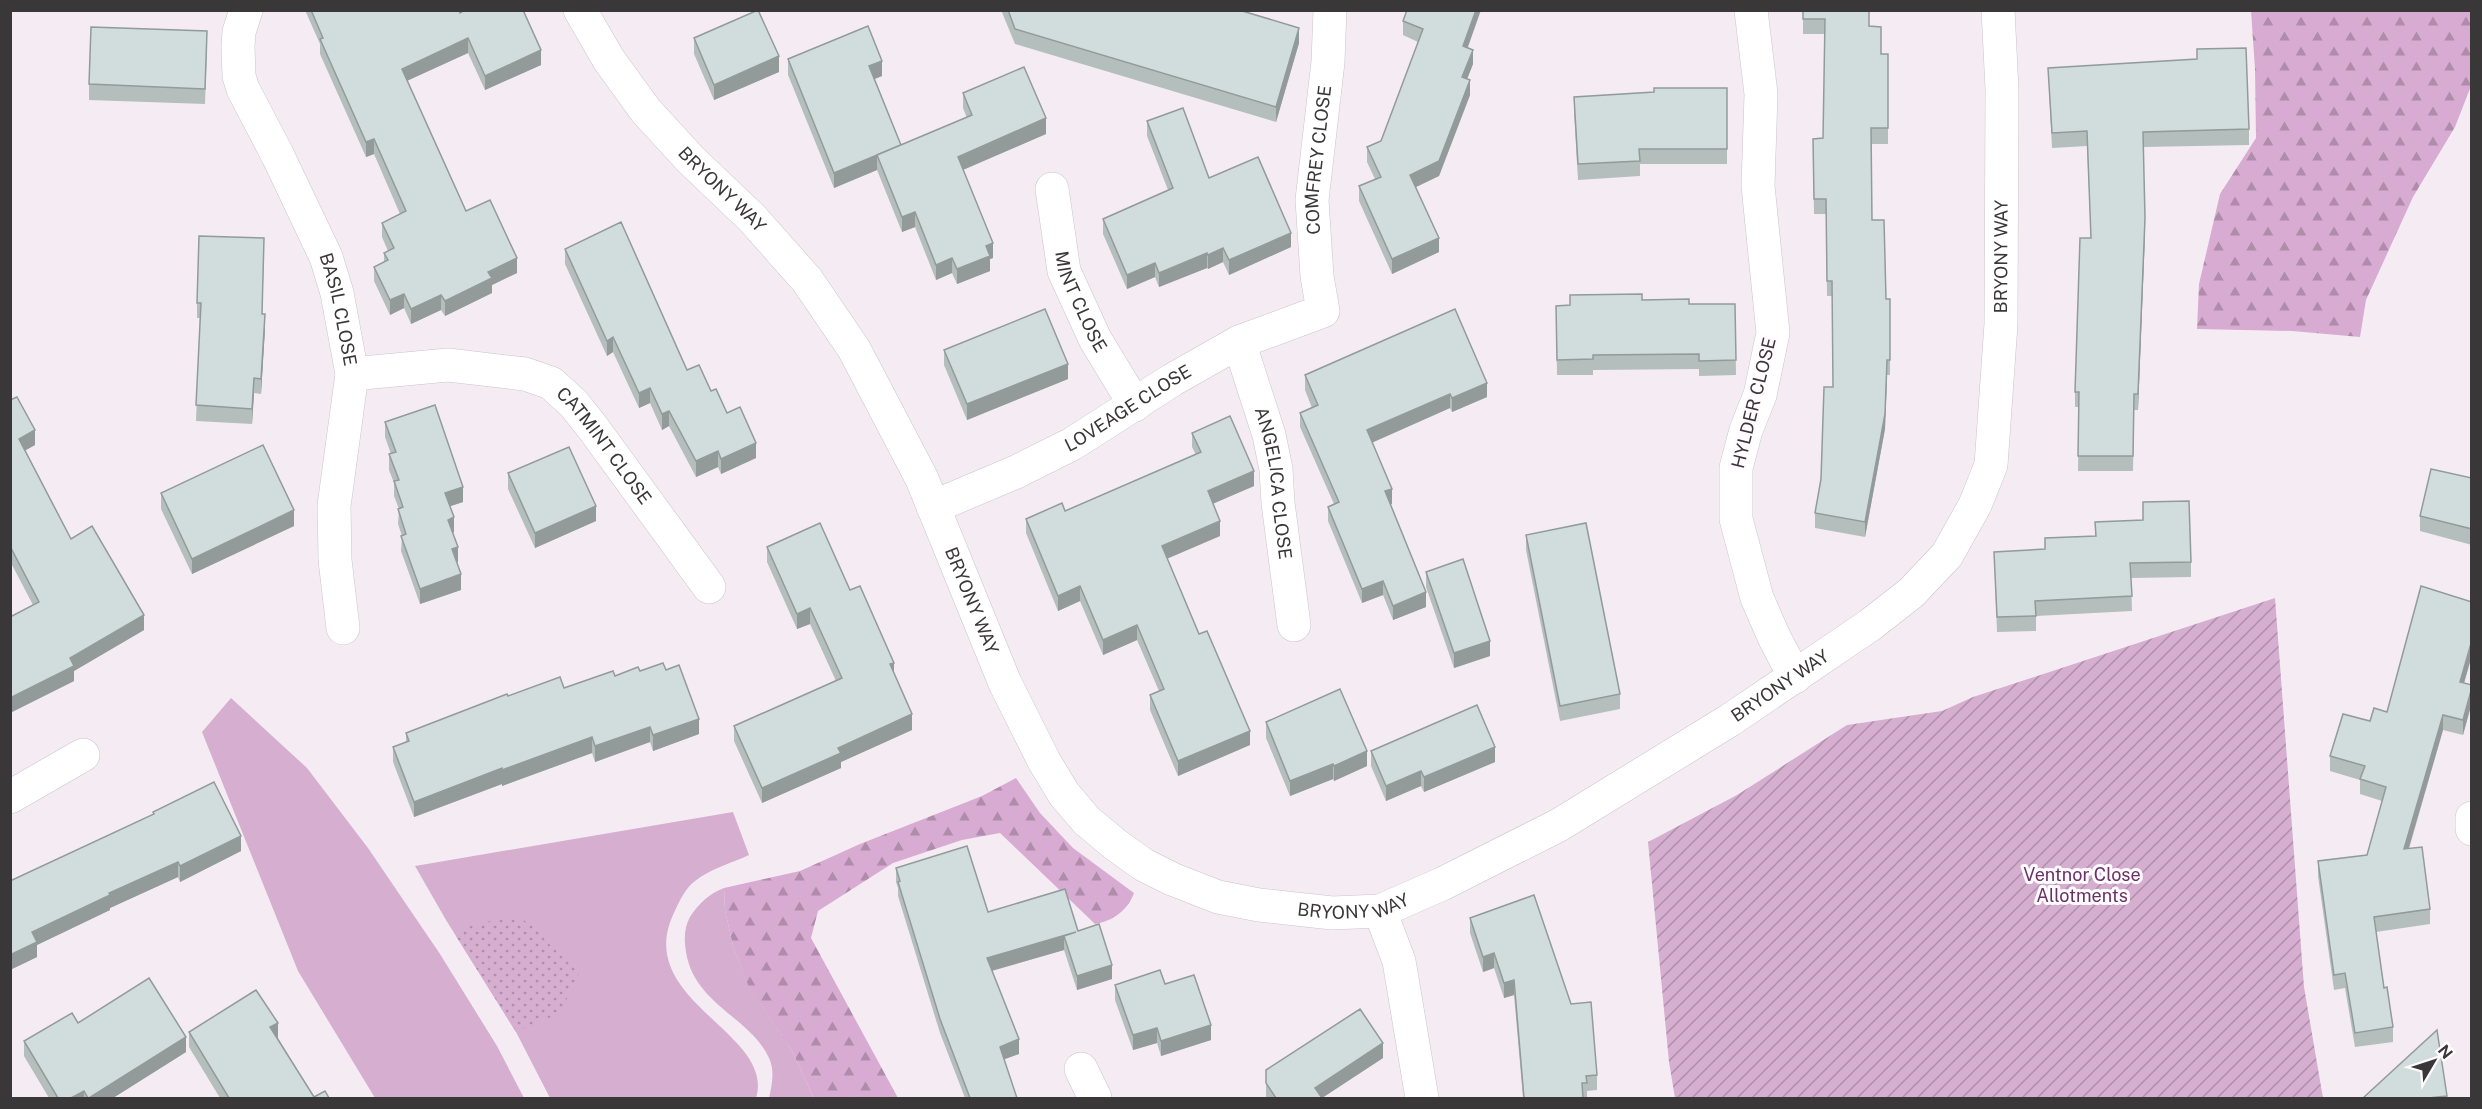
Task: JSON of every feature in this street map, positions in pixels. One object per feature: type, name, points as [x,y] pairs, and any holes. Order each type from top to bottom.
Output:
[{"type":"street","name":"BASIL CLOSE","points":[[246,10],[239,32],[239,76],[243,89],[326,257],[337,293],[352,374],[334,506],[335,560],[343,628]]},
{"type":"street","name":"BRYONY WAY","points":[[580,10],[609,60],[646,111],[691,160],[752,218],[807,280],[854,349],[922,479],[1005,683],[1027,729],[1064,794],[1087,821],[1144,865],[1218,897],[1259,905],[1332,913],[1380,911],[1442,884],[1559,825],[1671,757],[1795,677],[1870,625],[1911,593],[1947,555],[1975,505],[1991,465],[2001,324],[2002,89],[1998,10]]},
{"type":"street","name":"COMFREY CLOSE","points":[[1323,311],[1317,276],[1312,200],[1328,63],[1330,10]]},
{"type":"street","name":"HYLDER CLOSE","points":[[1751,10],[1761,94],[1758,186],[1773,333],[1760,394],[1746,430],[1736,468],[1736,519],[1757,598],[1795,677]]},
{"type":"street","name":"MINT CLOSE","points":[[1052,189],[1064,271],[1095,339],[1135,405]]},
{"type":"street","name":"LOVEAGE CLOSE","points":[[933,507],[1025,468],[1072,444],[1172,380],[1239,342],[1323,311]]},
{"type":"street","name":"ANGELICA CLOSE","points":[[1239,342],[1269,435],[1276,469],[1278,504],[1294,625]]},
{"type":"street","name":"CATMINT CLOSE","points":[[352,374],[448,365],[525,374],[551,383],[593,428],[709,587]]},
{"type":"street","points":[[10,796],[83,755]]},
{"type":"street","points":[[2472,818],[2472,829]]},
{"type":"street","points":[[1380,911],[1399,961],[1422,1098]]},
{"type":"street","points":[[1081,1069],[1095,1098]]},
{"type":"green space","points":[[2251,11],[2471,11],[2471,86],[2455,127],[2413,197],[2366,300],[2360,337],[2292,331],[2197,329],[2199,284],[2220,194],[2256,138]]},
{"type":"green space","name":"Ventnor Close Allotments","points":[[2275,598],[2304,987],[2323,1098],[1675,1098],[1669,1062],[1648,842],[1737,795],[1847,725],[1942,711],[1973,697]]},
{"type":"green space","points":[[231,698],[307,768],[368,848],[440,954],[497,1046],[524,1098],[375,1098],[298,971],[202,732]]},
{"type":"green space","points":[[1016,778],[1040,813],[1073,848],[1134,893],[1128,905],[1114,917],[1095,924],[1000,833],[962,840],[893,863],[818,911],[811,938],[898,1098],[814,1098],[791,1049],[748,985],[733,946],[725,910],[724,888],[800,871],[860,844],[982,796]]},
{"type":"green space","points":[[733,812],[749,855],[707,873],[691,884],[673,915],[666,945],[672,971],[687,994],[746,1054],[757,1075],[756,1098],[550,1098],[516,1032],[415,866]]},
{"type":"green space","points":[[724,888],[725,910],[733,946],[748,984],[791,1049],[814,1098],[769,1098],[772,1073],[769,1058],[749,1031],[711,998],[691,970],[685,943],[688,921],[705,900]]},
{"type":"green space","points":[[522,919],[536,929],[579,973],[560,1013],[516,1032],[456,936],[478,924]]},
{"type":"building","points":[[311,10],[459,10],[460,13],[465,10],[523,10],[541,50],[485,76],[468,38],[402,69],[466,211],[490,200],[517,258],[488,272],[492,278],[445,301],[441,295],[411,309],[404,294],[390,300],[374,267],[388,260],[384,253],[394,248],[382,223],[406,211],[374,139],[366,142],[320,39],[323,38]]},
{"type":"building","points":[[758,10],[779,56],[714,85],[694,38]]},
{"type":"building","points":[[1008,10],[1239,10],[1299,28],[1276,107],[1015,29]]},
{"type":"building","points":[[1407,10],[1476,10],[1463,46],[1473,50],[1462,77],[1470,80],[1439,161],[1410,175],[1439,238],[1392,259],[1359,186],[1381,177],[1367,147],[1381,141],[1423,29],[1403,21]]},
{"type":"building","points":[[1803,10],[1869,10],[1869,26],[1881,27],[1881,54],[1888,54],[1888,128],[1871,128],[1872,220],[1884,220],[1886,299],[1890,299],[1890,360],[1887,360],[1885,414],[1865,522],[1815,513],[1821,479],[1824,387],[1833,387],[1832,281],[1827,281],[1826,199],[1814,199],[1813,139],[1823,138],[1825,19],[1803,19]]},
{"type":"building","points":[[868,26],[882,61],[869,66],[901,145],[834,173],[788,59]]},
{"type":"building","points":[[91,27],[207,31],[205,89],[89,84]]},
{"type":"building","points":[[2246,48],[2249,129],[2143,132],[2145,218],[2138,394],[2134,394],[2133,456],[2078,456],[2079,392],[2075,392],[2080,238],[2091,238],[2087,131],[2052,133],[2048,68],[2197,59],[2197,49]]},
{"type":"building","points":[[1024,67],[1046,118],[958,157],[993,243],[986,246],[990,256],[957,269],[952,258],[936,265],[915,212],[902,217],[877,155],[972,115],[963,93]]},
{"type":"building","points":[[1654,88],[1727,88],[1727,149],[1639,149],[1640,161],[1578,164],[1574,97],[1654,92]]},
{"type":"building","points":[[1183,108],[1209,178],[1258,157],[1291,233],[1229,260],[1223,248],[1159,273],[1155,263],[1127,275],[1103,219],[1173,188],[1147,121]]},
{"type":"building","points":[[621,222],[687,370],[699,365],[711,391],[716,389],[727,413],[740,407],[756,443],[721,459],[718,451],[696,461],[669,411],[662,414],[650,388],[639,393],[613,337],[607,341],[565,249]]},
{"type":"building","points":[[199,236],[264,238],[262,314],[265,314],[261,379],[254,378],[252,409],[196,405],[201,303],[197,303]]},
{"type":"building","points":[[1642,294],[1642,300],[1689,299],[1689,304],[1735,304],[1736,360],[1699,361],[1699,354],[1593,355],[1593,359],[1557,360],[1556,306],[1570,305],[1570,295]]},
{"type":"building","points":[[1045,309],[1068,364],[967,404],[944,350]]},
{"type":"building","points":[[1455,309],[1487,383],[1452,398],[1450,394],[1367,430],[1392,489],[1385,491],[1426,592],[1393,606],[1383,581],[1362,589],[1328,507],[1339,502],[1300,413],[1318,405],[1305,375]]},
{"type":"building","points":[[17,397],[35,430],[19,439],[71,539],[92,526],[144,615],[70,658],[74,666],[10,698],[10,617],[39,602],[10,546],[10,400]]},
{"type":"building","points":[[435,405],[463,487],[445,493],[454,517],[448,520],[458,547],[452,549],[461,574],[420,589],[401,536],[406,534],[398,509],[403,507],[394,481],[399,480],[389,454],[396,452],[385,422]]},
{"type":"building","points":[[1230,416],[1254,471],[1208,491],[1220,521],[1162,546],[1199,634],[1207,631],[1250,731],[1178,761],[1150,695],[1164,689],[1137,625],[1103,640],[1080,586],[1058,596],[1026,519],[1062,503],[1065,511],[1201,452],[1192,433]]},
{"type":"building","points":[[263,445],[294,510],[192,559],[161,493]]},
{"type":"building","points":[[569,447],[596,506],[535,533],[508,473]]},
{"type":"building","points":[[2431,469],[2472,478],[2472,529],[2420,516]]},
{"type":"building","points":[[2189,501],[2191,562],[2130,563],[2132,596],[2035,601],[2036,616],[1997,617],[1994,552],[2045,549],[2045,538],[2096,536],[2095,522],[2143,520],[2143,502]]},
{"type":"building","points":[[820,523],[850,590],[860,586],[894,663],[890,664],[912,714],[838,748],[841,753],[762,788],[734,726],[842,678],[810,608],[797,614],[767,547]]},
{"type":"building","points":[[1586,523],[1620,694],[1560,706],[1526,535]]},
{"type":"building","points":[[1463,559],[1490,641],[1454,653],[1426,572]]},
{"type":"building","points":[[2421,586],[2472,602],[2472,640],[2460,682],[2472,685],[2472,687],[2463,720],[2443,715],[2404,849],[2422,847],[2430,909],[2374,917],[2384,988],[2387,987],[2393,1027],[2355,1033],[2345,973],[2334,975],[2318,861],[2367,855],[2386,787],[2360,779],[2365,766],[2330,756],[2343,714],[2370,721],[2374,708],[2387,712]]},
{"type":"building","points":[[663,663],[666,670],[679,665],[699,719],[653,735],[650,727],[595,746],[592,737],[414,802],[393,747],[409,741],[406,733],[507,694],[508,696],[560,677],[564,688],[613,671],[615,676],[638,667],[640,671]]},
{"type":"building","points":[[1340,689],[1367,751],[1334,766],[1333,764],[1290,781],[1266,722]]},
{"type":"building","points":[[1477,705],[1495,747],[1424,777],[1421,771],[1386,786],[1371,751]]},
{"type":"building","points":[[214,782],[241,836],[180,866],[178,862],[109,893],[110,895],[32,932],[37,942],[10,955],[10,881],[154,814],[153,812]]},
{"type":"building","points":[[967,846],[988,912],[1065,889],[1078,931],[1099,924],[1112,965],[1077,976],[1064,936],[1076,932],[987,958],[1019,1039],[1000,1047],[1017,1098],[970,1098],[940,1019],[898,882],[900,881],[896,868]]},
{"type":"building","points":[[1534,895],[1571,1004],[1591,1002],[1597,1075],[1586,1076],[1587,1083],[1582,1083],[1583,1098],[1524,1098],[1514,980],[1504,983],[1494,953],[1483,957],[1470,918]]},
{"type":"building","points":[[1160,970],[1165,984],[1194,975],[1211,1025],[1161,1041],[1157,1028],[1133,1035],[1115,985]]},
{"type":"building","points":[[149,978],[186,1037],[89,1098],[84,1091],[71,1098],[58,1098],[24,1041],[72,1013],[78,1023]]},
{"type":"building","points":[[256,990],[278,1023],[270,1027],[314,1097],[325,1091],[329,1098],[229,1098],[189,1032]]},
{"type":"building","points":[[1360,1009],[1383,1043],[1315,1088],[1322,1098],[1276,1098],[1266,1083],[1266,1070]]},
{"type":"building","points":[[2437,1030],[2447,1096],[2363,1098]]}]
